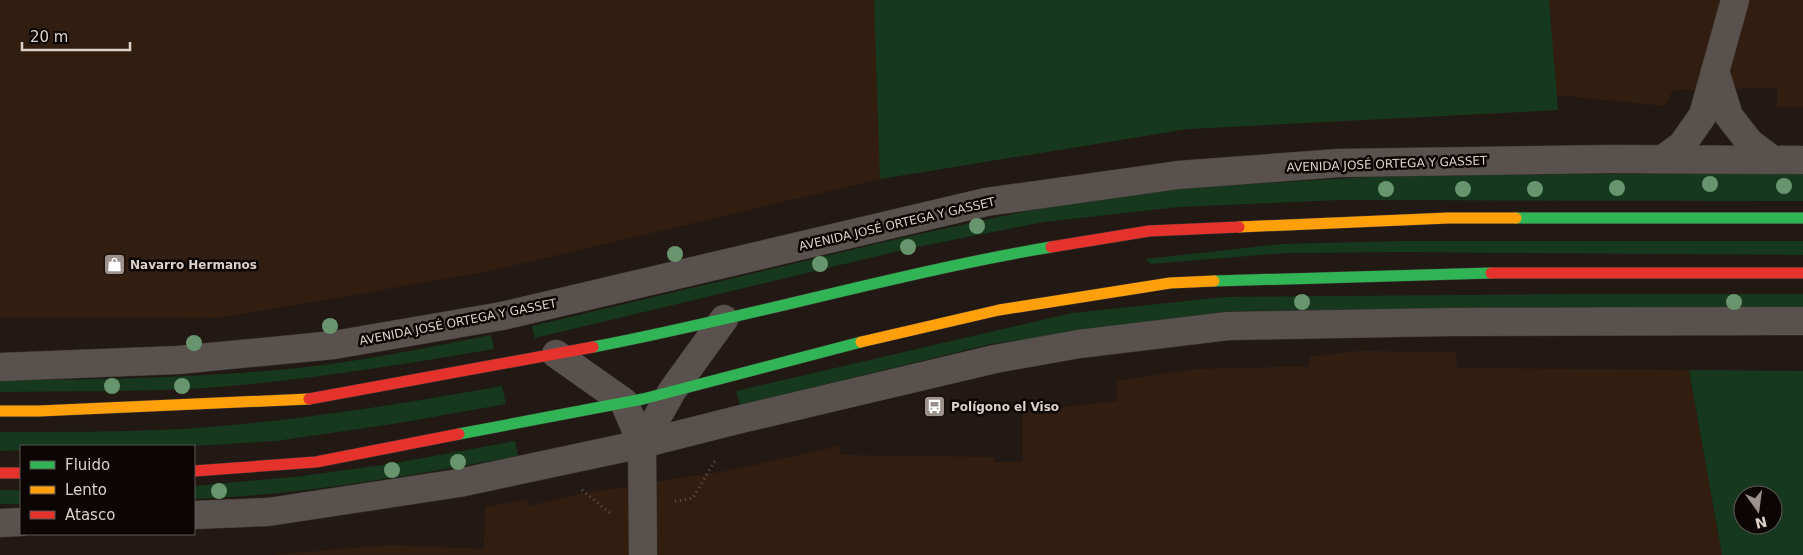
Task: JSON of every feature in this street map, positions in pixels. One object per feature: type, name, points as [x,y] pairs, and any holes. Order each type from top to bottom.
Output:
[{"type":"main road","points":[[0,411],[312,400],[556,354],[724,319],[994,256],[1149,231],[1448,218],[1803,218]]},
{"type":"main road","points":[[195,471],[316,462],[624,402],[835,348],[999,310],[1170,283],[1451,273],[1803,273]]},
{"type":"main road","points":[[0,473],[20,473]]},
{"type":"street","points":[[1663,159],[1682,145],[1703,115],[1735,0]]},
{"type":"street","points":[[1715,71],[1729,116],[1750,143],[1773,160]]},
{"type":"street","name":"AVENIDA JOSÉ ORTEGA Y GASSET","points":[[0,367],[178,360],[334,345],[502,316],[986,202],[1178,175],[1339,163],[1663,159],[1803,160]]},
{"type":"street","points":[[642,444],[672,391],[724,319]]},
{"type":"street","points":[[195,515],[268,512],[459,483],[642,444],[751,416],[995,359],[1079,344],[1228,326],[1460,322],[1803,321]]},
{"type":"street","points":[[556,354],[624,402],[642,444],[644,555]]},
{"type":"street","points":[[0,522],[20,522]]},
{"type":"shaded area","points":[[0,0],[1803,0],[1803,107],[1777,107],[1777,88],[1673,90],[1665,106],[1557,95],[1558,110],[1188,129],[880,179],[486,272],[217,318],[0,317]]},
{"type":"shaded area","points":[[1357,351],[1456,352],[1457,368],[1689,370],[1722,555],[271,555],[390,545],[484,549],[485,507],[527,500],[528,506],[579,494],[732,470],[840,446],[840,455],[994,457],[994,462],[1023,462],[1023,412],[1117,401],[1117,381],[1196,369],[1309,367],[1310,357]]},
{"type":"green space","points":[[874,0],[1549,0],[1558,110],[1188,129],[880,179]]},
{"type":"green space","points":[[1803,173],[1803,201],[1341,200],[1178,207],[1044,222],[907,249],[535,338],[532,326],[901,238],[1036,209],[1170,189],[1399,175]]},
{"type":"green space","points":[[1402,241],[1803,241],[1803,255],[1403,252],[1285,253],[1151,264],[1145,259],[1282,244]]},
{"type":"green space","points":[[1803,294],[1803,309],[1230,311],[991,344],[740,405],[736,391],[1072,313],[1225,297]]},
{"type":"green space","points":[[491,335],[494,349],[314,377],[205,388],[0,392],[0,380],[138,378],[277,370],[358,360]]},
{"type":"green space","points":[[1689,370],[1803,371],[1803,555],[1722,555]]},
{"type":"green space","points":[[502,386],[506,404],[393,424],[276,441],[195,446],[20,445],[20,450],[0,451],[0,432],[137,431],[222,426],[343,412]]},
{"type":"green space","points":[[515,441],[518,456],[316,489],[195,499],[195,486],[303,476],[396,463]]},
{"type":"green space","points":[[0,490],[20,490],[20,504],[0,504]]},
{"type":"traffic: fast","points":[[1516,218],[1803,218]]},
{"type":"traffic: fast","points":[[593,347],[708,323],[879,282],[1051,247]]},
{"type":"traffic: fast","points":[[1214,281],[1491,273]]},
{"type":"traffic: fast","points":[[459,434],[643,399],[861,342]]},
{"type":"traffic: slow","points":[[1239,227],[1448,218],[1516,218]]},
{"type":"traffic: slow","points":[[861,342],[999,310],[1170,283],[1214,281]]},
{"type":"traffic: slow","points":[[0,411],[39,411],[309,399]]},
{"type":"traffic: jam","points":[[1051,247],[1149,231],[1239,227]]},
{"type":"traffic: jam","points":[[1491,273],[1803,273]]},
{"type":"traffic: jam","points":[[309,399],[593,347]]},
{"type":"traffic: jam","points":[[195,471],[316,462],[459,434]]},
{"type":"traffic: jam","points":[[0,473],[20,473]]},
{"type":"place","name":"Navarro Hermanos","points":[[114,265]]},
{"type":"place","name":"Polígono el Viso","points":[[935,407]]}]
